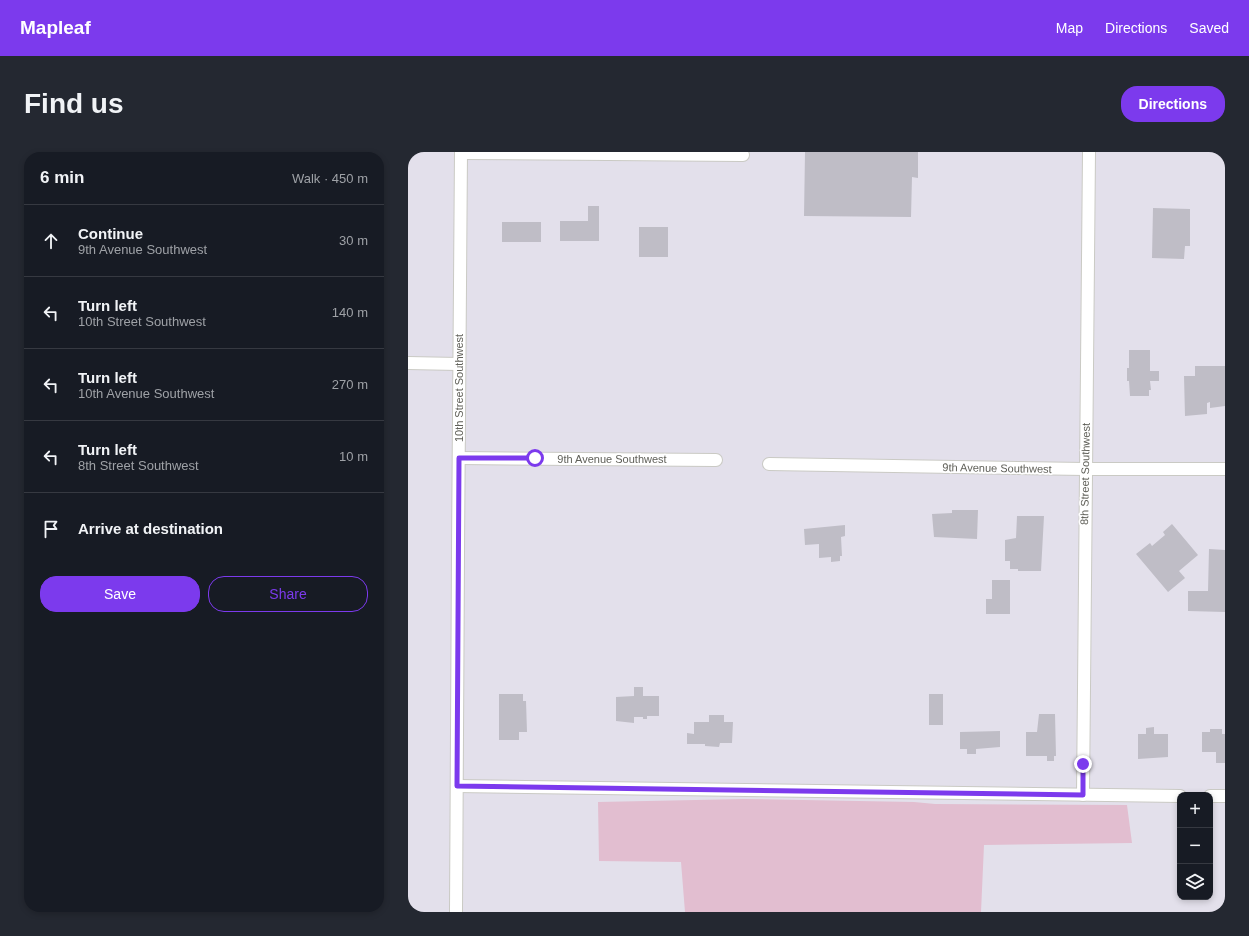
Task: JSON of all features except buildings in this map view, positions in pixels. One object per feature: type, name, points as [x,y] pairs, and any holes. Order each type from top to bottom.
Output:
[{"type":"street","points":[[462,152],[743,155]]},
{"type":"street","name":"10th Street Southwest","points":[[456,912],[459,458],[458,364],[462,152]]},
{"type":"street","name":"8th Street Southwest","points":[[1083,795],[1089,152]]},
{"type":"street","points":[[408,363],[458,364]]},
{"type":"street","name":"9th Avenue Southwest","points":[[459,458],[716,460]]},
{"type":"street","name":"9th Avenue Southwest","points":[[769,464],[1085,469],[1225,469]]},
{"type":"street","points":[[457,786],[1177,796]]},
{"type":"street","points":[[1213,796],[1225,796]]},
{"type":"shaded area","points":[[744,799],[914,802],[935,804],[1127,805],[1132,843],[984,845],[981,912],[685,912],[681,862],[599,861],[598,802]]},
{"type":"route","points":[[535,458],[459,458],[457,786],[1083,795],[1083,764]]}]
